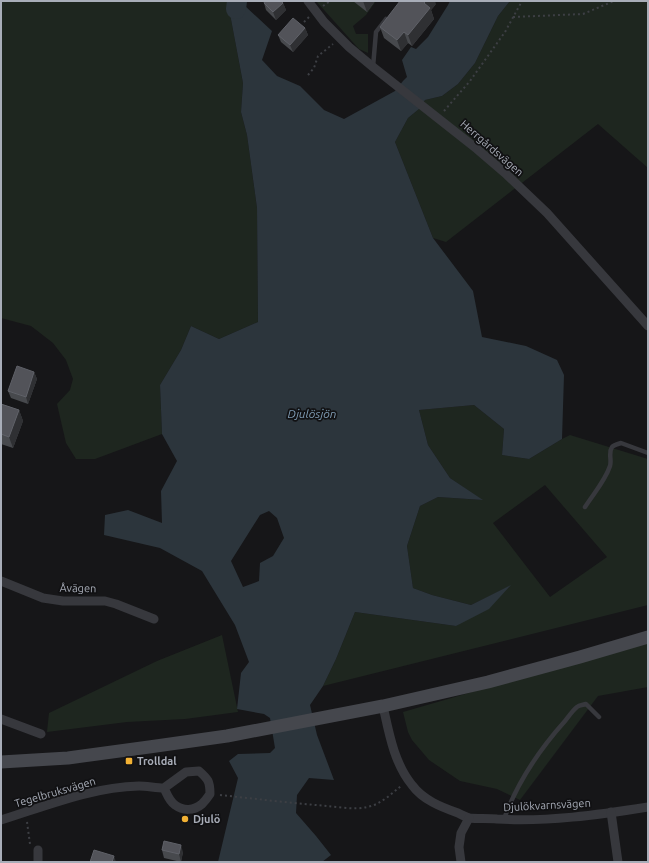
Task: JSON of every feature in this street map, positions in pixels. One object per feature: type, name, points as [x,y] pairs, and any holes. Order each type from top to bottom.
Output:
[{"type":"main road","points":[[1,762],[68,758],[148,748],[271,728],[383,706],[503,678],[648,637]]},
{"type":"street","name":"Herrgårdsvägen","points":[[308,1],[324,22],[373,68],[438,118],[504,173],[546,213],[648,326]]},
{"type":"street","name":"Åvägen","points":[[1,581],[43,598],[63,601],[105,600],[154,619]]},
{"type":"street","name":"Djulökvarnsvägen","points":[[383,706],[389,733],[402,770],[408,780],[421,795],[443,808],[470,818],[520,820],[567,818],[648,807]]},
{"type":"street","points":[[1,719],[41,734]]},
{"type":"street","points":[[199,771],[208,778],[210,794],[202,804],[192,810],[175,805],[168,797],[164,788],[186,772],[199,771]]},
{"type":"street","name":"Tegelbruksvägen","points":[[1,820],[80,795],[140,786],[164,788]]},
{"type":"street","points":[[611,812],[618,862]]},
{"type":"street","points":[[461,862],[459,847],[461,832],[470,818]]},
{"type":"street","points":[[38,850],[38,862]]},
{"type":"lane","points":[[373,68],[376,32],[391,13]]},
{"type":"lane","points":[[586,507],[600,486],[610,466],[610,451],[616,444],[621,443],[648,453]]},
{"type":"lane","points":[[504,819],[510,803],[521,782],[539,754],[556,730],[578,706],[586,704],[599,717]]},
{"type":"path","points":[[438,118],[470,81],[505,32],[522,1]]},
{"type":"path","points":[[513,17],[583,14],[614,1]]},
{"type":"path","points":[[308,75],[314,68],[318,56],[333,44],[338,36]]},
{"type":"path","points":[[210,794],[288,803],[355,808],[375,805],[408,780]]},
{"type":"path","points":[[24,813],[32,851],[38,850]]},
{"type":"shaded area","points":[[1,1],[230,1],[230,14],[243,83],[241,112],[247,135],[257,208],[258,322],[219,339],[191,326],[181,350],[160,385],[162,434],[95,459],[76,459],[66,443],[57,404],[70,390],[73,379],[66,360],[53,343],[31,326],[1,318]]},
{"type":"shaded area","points":[[316,1],[376,1],[366,15],[353,26],[356,34],[368,34],[368,53],[359,49]]},
{"type":"shaded area","points":[[510,1],[648,1],[648,168],[598,124],[446,242],[433,238],[395,142],[408,118],[419,109],[425,100],[442,96],[458,84],[475,63],[498,16]]},
{"type":"shaded area","points":[[474,405],[504,429],[502,455],[529,459],[570,435],[648,459],[648,605],[323,686],[336,659],[355,612],[456,626],[510,586],[471,605],[432,595],[413,588],[407,546],[420,506],[438,497],[482,500],[450,478],[428,445],[419,410]],"holes":[[[545,485],[607,557],[550,597],[493,523]]]},
{"type":"shaded area","points":[[222,635],[238,712],[185,719],[127,722],[47,732],[49,713],[157,661]]},
{"type":"shaded area","points":[[648,641],[648,687],[598,696],[520,800],[497,789],[460,781],[429,760],[412,740],[408,732],[403,712]]},
{"type":"water","name":"Djulösjön","points":[[450,1],[510,1],[498,16],[475,63],[458,84],[442,96],[425,100],[419,109],[408,118],[395,142],[433,238],[473,291],[482,337],[526,346],[557,360],[564,375],[562,439],[529,459],[502,455],[504,429],[474,405],[419,410],[428,445],[450,478],[483,500],[438,497],[420,506],[407,546],[413,588],[432,595],[471,605],[511,585],[489,609],[456,626],[355,612],[336,659],[323,686],[310,705],[317,735],[334,780],[309,778],[297,795],[296,813],[331,855],[322,862],[218,862],[238,778],[229,761],[238,754],[270,753],[275,748],[270,718],[264,714],[237,709],[241,673],[249,662],[235,625],[202,571],[160,548],[104,535],[105,515],[128,510],[162,523],[161,491],[177,461],[162,434],[160,385],[181,350],[191,326],[219,339],[258,322],[257,208],[247,135],[241,112],[243,83],[230,14],[244,5],[272,31],[262,60],[277,76],[300,86],[324,110],[344,119],[395,91],[407,77],[402,60],[411,47],[416,49],[428,37]],"holes":[[[269,511],[277,518],[284,538],[273,556],[260,563],[259,581],[243,587],[231,561],[260,515]]]},
{"type":"building","points":[[265,1],[281,1],[283,3],[273,12],[264,3]]},
{"type":"building","points":[[400,1],[426,1],[424,3],[430,8],[408,35],[404,32],[397,40],[380,27]]},
{"type":"building","points":[[293,18],[305,28],[290,45],[278,35]]},
{"type":"building","points":[[17,366],[34,372],[26,397],[8,391]]},
{"type":"building","points":[[1,404],[19,410],[9,437],[1,434]]},
{"type":"building","points":[[164,841],[181,845],[179,854],[162,850]]},
{"type":"building","points":[[94,850],[114,856],[112,862],[90,862]]},
{"type":"waterway","points":[[236,9],[237,1]]},
{"type":"place","name":"Trolldal","points":[[129,761]]},
{"type":"place","name":"Djulö","points":[[185,819]]}]
